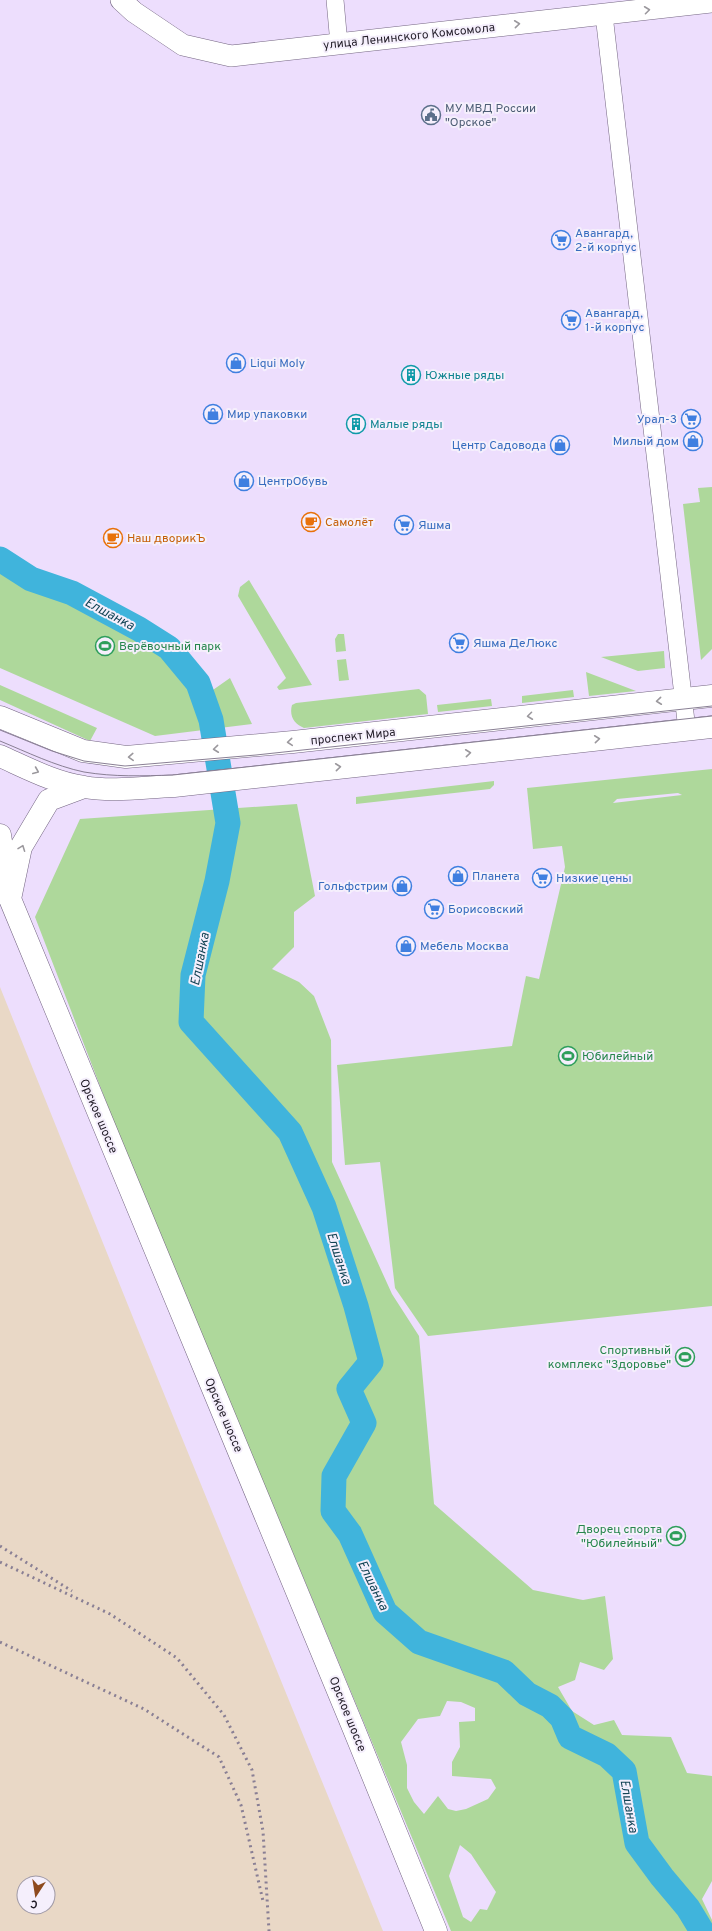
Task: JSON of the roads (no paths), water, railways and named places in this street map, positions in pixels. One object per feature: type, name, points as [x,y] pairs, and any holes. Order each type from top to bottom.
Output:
[{"type":"main road","name":"проспект Мира","points":[[0,717],[83,751],[126,757],[170,754],[434,727],[683,698],[712,696]]},
{"type":"main road","points":[[0,756],[50,777],[84,787],[120,788],[174,786],[712,727]]},
{"type":"main road","points":[[5,891],[21,847],[49,800],[84,787]]},
{"type":"main road","name":"Орское шоссе","points":[[0,835],[5,891],[350,1720],[436,1931]]},
{"type":"street","name":"улица Ленинского Комсомола","points":[[121,0],[134,12],[183,45],[231,56],[712,2]]},
{"type":"street","points":[[335,0],[340,44]]},
{"type":"street","points":[[604,15],[687,730]]},
{"type":"waterway","name":"Елшанка","points":[[0,559],[31,579],[72,593],[139,629],[169,648],[198,683],[211,720],[228,823],[217,881],[193,975],[191,1022],[290,1132],[324,1207],[356,1306],[371,1362],[349,1389],[364,1423],[334,1476],[333,1511],[350,1534],[385,1612],[419,1642],[504,1672],[527,1694],[550,1706],[562,1718],[570,1737],[607,1755],[624,1771],[637,1843],[662,1877],[688,1908],[702,1931]]},
{"type":"tram line","points":[[0,730],[52,751],[84,761],[125,766],[256,755],[712,706]]},
{"type":"tram line","points":[[0,741],[52,762],[84,772],[139,776],[173,775],[712,716]]},
{"type":"railway","points":[[0,1546],[72,1591]]},
{"type":"railway","points":[[0,1562],[110,1614],[177,1658],[224,1715],[252,1770],[263,1831],[269,1931]]},
{"type":"railway","points":[[0,1642],[144,1709],[219,1757],[241,1805],[263,1901]]},
{"type":"place","name":"МУ МВД России \"Орское\"","points":[[431,115]]},
{"type":"place","name":"Авангард, 2-й корпус","points":[[561,240]]},
{"type":"place","name":"Авангард, 1-й корпус","points":[[571,320]]},
{"type":"place","name":"Liqui Moly","points":[[236,363]]},
{"type":"place","name":"Южные ряды","points":[[411,375]]},
{"type":"place","name":"Мир упаковки","points":[[213,414]]},
{"type":"place","name":"Урал-3","points":[[691,419]]},
{"type":"place","name":"Малые ряды","points":[[356,424]]},
{"type":"place","name":"Милый дом","points":[[693,441]]},
{"type":"place","name":"Центр Садовода","points":[[560,445]]},
{"type":"place","name":"ЦентрОбувь","points":[[244,481]]},
{"type":"place","name":"Самолёт","points":[[311,522]]},
{"type":"place","name":"Яшма","points":[[404,525]]},
{"type":"place","name":"Наш дворикЪ","points":[[113,538]]},
{"type":"place","name":"Яшма ДеЛюкс","points":[[459,643]]},
{"type":"place","name":"Верёвочный парк","points":[[105,646]]},
{"type":"place","name":"Планета","points":[[458,876]]},
{"type":"place","name":"Низкие цены","points":[[542,878]]},
{"type":"place","name":"Гольфстрим","points":[[402,886]]},
{"type":"place","name":"Борисовский","points":[[434,909]]},
{"type":"place","name":"Мебель Москва","points":[[406,946]]},
{"type":"place","name":"Юбилейный","points":[[568,1056]]},
{"type":"place","name":"Спортивный комплекс \"Здоровье\"","points":[[685,1357]]},
{"type":"place","name":"Дворец спорта \"Юбилейный\"","points":[[676,1536]]}]
